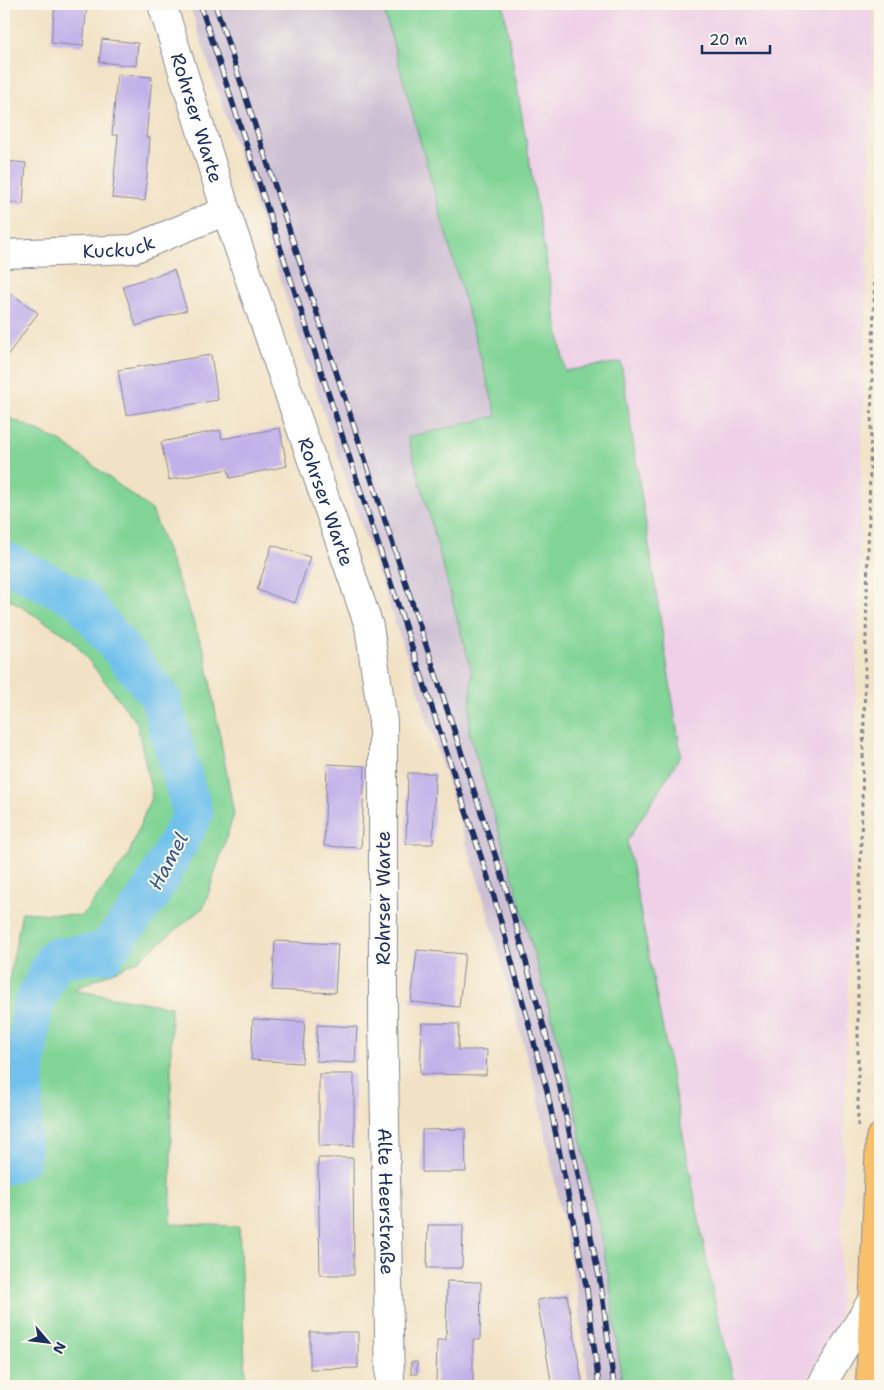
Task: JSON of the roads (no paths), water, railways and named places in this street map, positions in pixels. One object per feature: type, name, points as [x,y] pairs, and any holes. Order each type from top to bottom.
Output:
[{"type":"main road","points":[[869,1136],[873,1299],[870,1386]]},
{"type":"street","name":"Rohrser Warte","points":[[162,4],[226,211],[369,626],[383,722],[383,1018]]},
{"type":"street","name":"Kuckuck","points":[[4,254],[132,249],[226,211]]},
{"type":"street","name":"Alte Heerstraße","points":[[383,1018],[390,1386]]},
{"type":"street","points":[[821,1386],[873,1299]]},
{"type":"waterway","name":"Hamel","points":[[4,561],[81,600],[160,697],[193,814],[150,895],[105,953],[55,958],[32,1008],[25,1073],[20,1159],[4,1165]]},
{"type":"railway","points":[[200,4],[493,893],[547,1090],[587,1290],[599,1386]]},
{"type":"railway","points":[[215,4],[506,888],[560,1087],[601,1286],[614,1386]]}]
